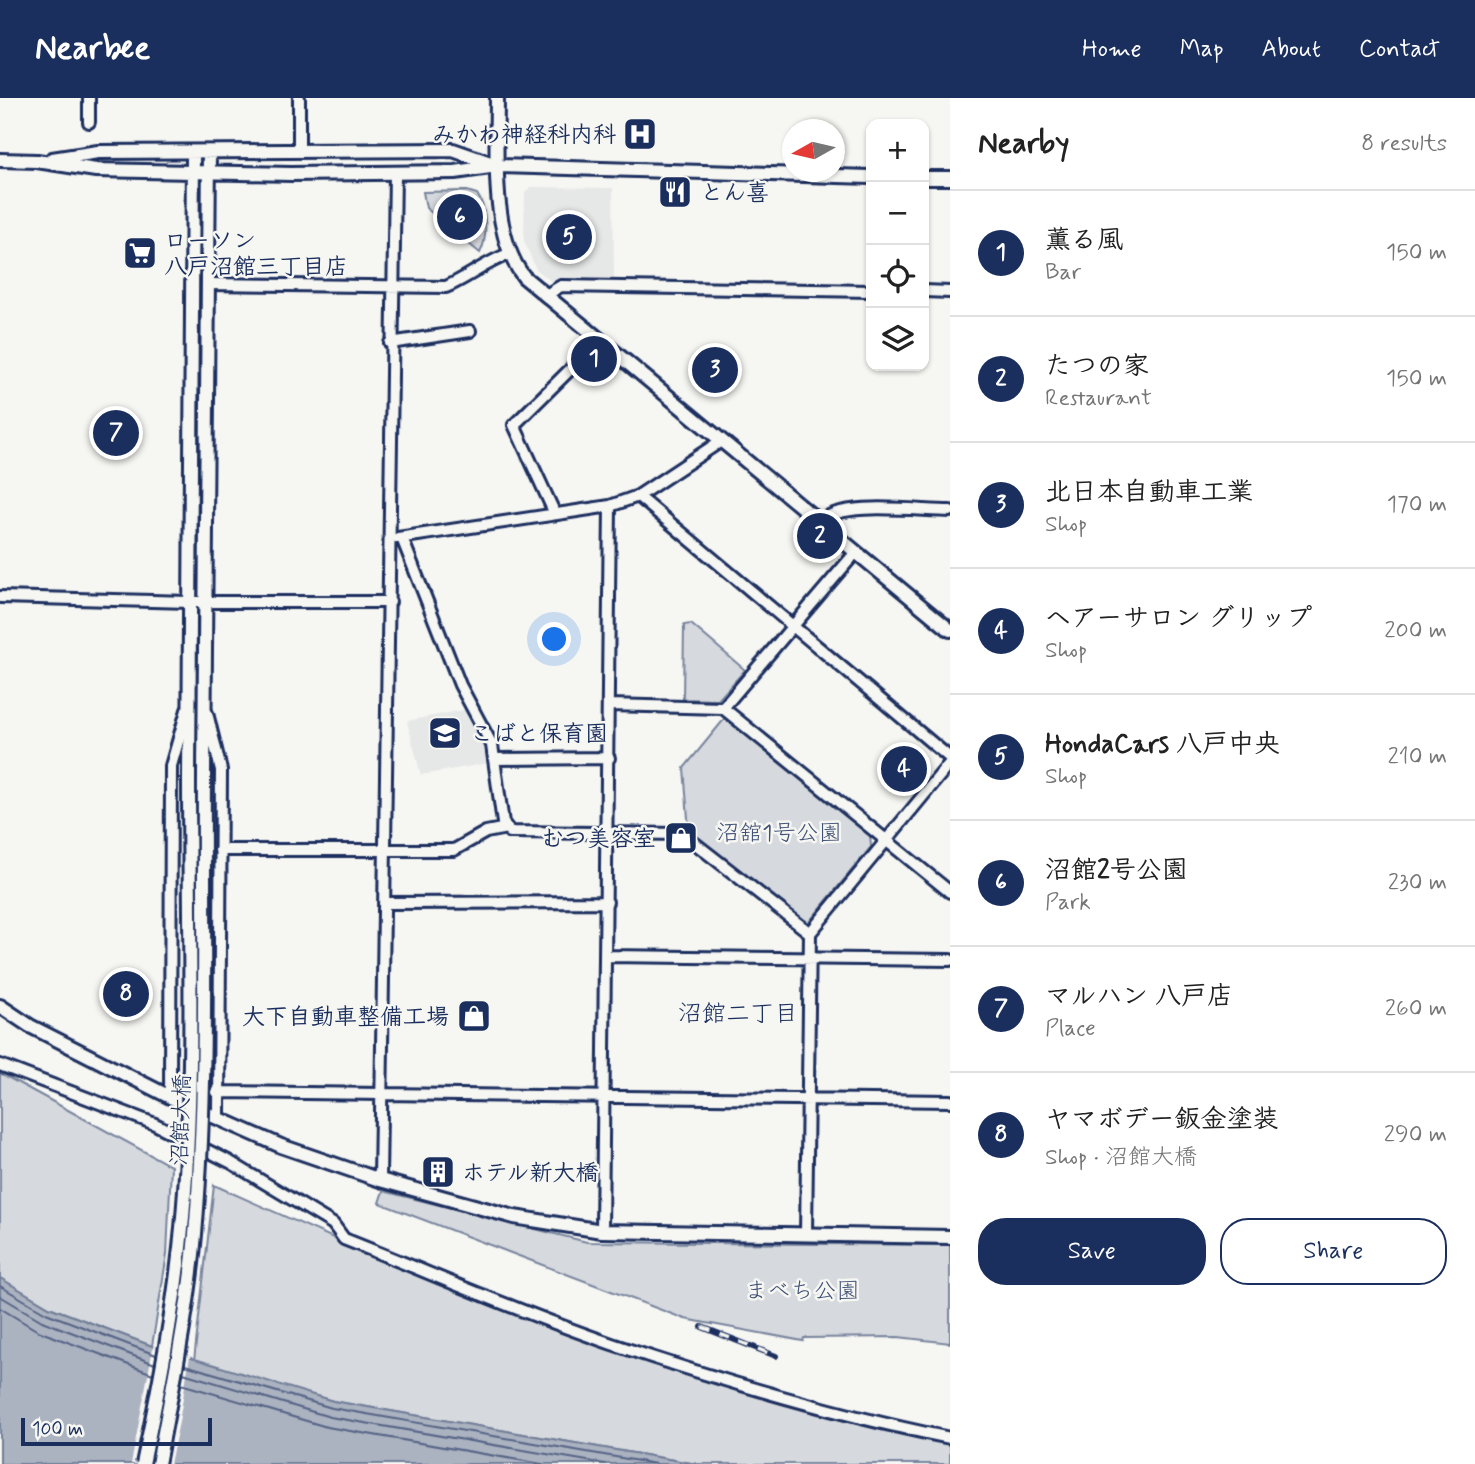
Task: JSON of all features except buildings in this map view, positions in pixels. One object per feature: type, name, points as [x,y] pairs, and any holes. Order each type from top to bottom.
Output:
[{"type":"street","points":[[89,98],[89,122]]},
{"type":"street","points":[[299,98],[299,150]]},
{"type":"street","points":[[498,98],[498,166],[509,254],[524,277],[950,630]]},
{"type":"street","points":[[37,161],[98,152],[453,150],[498,166]]},
{"type":"street","name":"沼館大橋","points":[[143,1464],[167,1334],[183,1216],[188,1084],[193,152]]},
{"type":"street","name":"沼館大橋","points":[[158,1464],[191,1273],[197,1220],[203,1085],[204,602],[209,152]]},
{"type":"street","points":[[0,160],[37,161],[96,170],[193,172],[455,173],[498,166],[866,177]]},
{"type":"street","points":[[380,1180],[390,602],[390,344],[395,173]]},
{"type":"street","points":[[929,178],[950,178]]},
{"type":"street","points":[[207,284],[446,288],[466,278],[486,262],[509,254]]},
{"type":"street","points":[[546,295],[561,286],[866,291]]},
{"type":"street","points":[[929,291],[950,292]]},
{"type":"street","points":[[390,344],[470,331]]},
{"type":"street","points":[[555,514],[514,425],[599,341]]},
{"type":"street","points":[[390,539],[610,506],[638,496],[721,441]]},
{"type":"street","points":[[638,496],[950,758]]},
{"type":"street","points":[[602,1231],[610,705],[610,506]]},
{"type":"street","points":[[820,522],[828,514],[846,510],[950,511]]},
{"type":"street","points":[[402,538],[460,685],[492,745],[503,823],[510,832],[683,834],[810,933]]},
{"type":"street","points":[[723,708],[856,552]]},
{"type":"street","points":[[0,597],[190,602],[390,602]]},
{"type":"street","points":[[204,700],[221,770],[219,1118]]},
{"type":"street","points":[[170,1097],[171,766],[189,703]]},
{"type":"street","points":[[610,705],[723,708],[950,892]]},
{"type":"street","points":[[495,759],[608,758]]},
{"type":"street","points":[[806,1234],[810,933],[950,763]]},
{"type":"street","points":[[220,850],[454,850],[486,832],[507,828]]},
{"type":"street","points":[[385,903],[607,902]]},
{"type":"street","points":[[607,956],[950,960]]},
{"type":"street","points":[[0,1006],[30,1026],[170,1097],[281,1146],[380,1180],[514,1217],[602,1231],[950,1237]]},
{"type":"street","points":[[0,1065],[155,1124],[229,1162],[333,1224],[344,1239],[404,1263],[609,1343],[675,1365],[844,1413],[950,1438]]},
{"type":"street","points":[[218,1092],[950,1101]]},
{"type":"shaded area","points":[[531,187],[613,188],[614,284],[555,284],[536,269],[524,241],[525,192]]},
{"type":"shaded area","name":"こばと保育園","points":[[468,709],[487,744],[488,763],[421,775],[407,721]]},
{"type":"green space","points":[[467,191],[477,194],[483,207],[485,231],[480,253],[426,208],[423,192]]},
{"type":"green space","points":[[691,624],[745,670],[718,700],[683,699],[684,625]]},
{"type":"green space","name":"沼舘1号公園","points":[[726,717],[870,833],[871,847],[809,922],[804,923],[689,831],[684,768]]},
{"type":"green space","points":[[0,1073],[171,1166],[167,1254],[152,1346],[49,1307],[0,1278]]},
{"type":"green space","points":[[214,1185],[421,1277],[607,1347],[950,1443],[950,1464],[697,1464],[333,1401],[194,1361]]},
{"type":"green space","name":"まべち公園","points":[[383,1191],[587,1242],[950,1245],[950,1343],[898,1337],[804,1338],[803,1341],[685,1319],[379,1203]]},
{"type":"water","points":[[0,1278],[49,1307],[152,1346],[333,1401],[697,1464],[0,1464]]},
{"type":"pier","points":[[154,1343],[190,1356],[179,1422],[170,1464],[131,1464]]},
{"type":"railway","points":[[702,1327],[776,1356]]},
{"type":"place","name":"みかわ神経科内科","points":[[640,134]]},
{"type":"place","name":"とん喜","points":[[675,192]]},
{"type":"place","name":"沼館2号公園","points":[[460,217]]},
{"type":"place","name":"HondaCars 八戸中央","points":[[569,237]]},
{"type":"place","name":"ローソン 八戸沼館三丁目店","points":[[140,253]]},
{"type":"place","name":"薫る風","points":[[594,359]]},
{"type":"place","name":"北日本自動車工業","points":[[715,370]]},
{"type":"place","name":"マルハン 八戸店","points":[[116,433]]},
{"type":"place","name":"たつの家","points":[[820,536]]},
{"type":"place","name":"こばと保育園","points":[[445,733]]},
{"type":"place","name":"ヘアーサロン グリップ","points":[[904,769]]},
{"type":"place","name":"むつ美容室","points":[[681,838]]},
{"type":"place","name":"ヤマボデー鈑金塗装","points":[[126,994]]},
{"type":"place","name":"大下自動車整備工場","points":[[474,1016]]},
{"type":"place","name":"ホテル新大橋","points":[[438,1172]]},
{"type":"district","name":"沼館二丁目","points":[[738,1013]]}]
